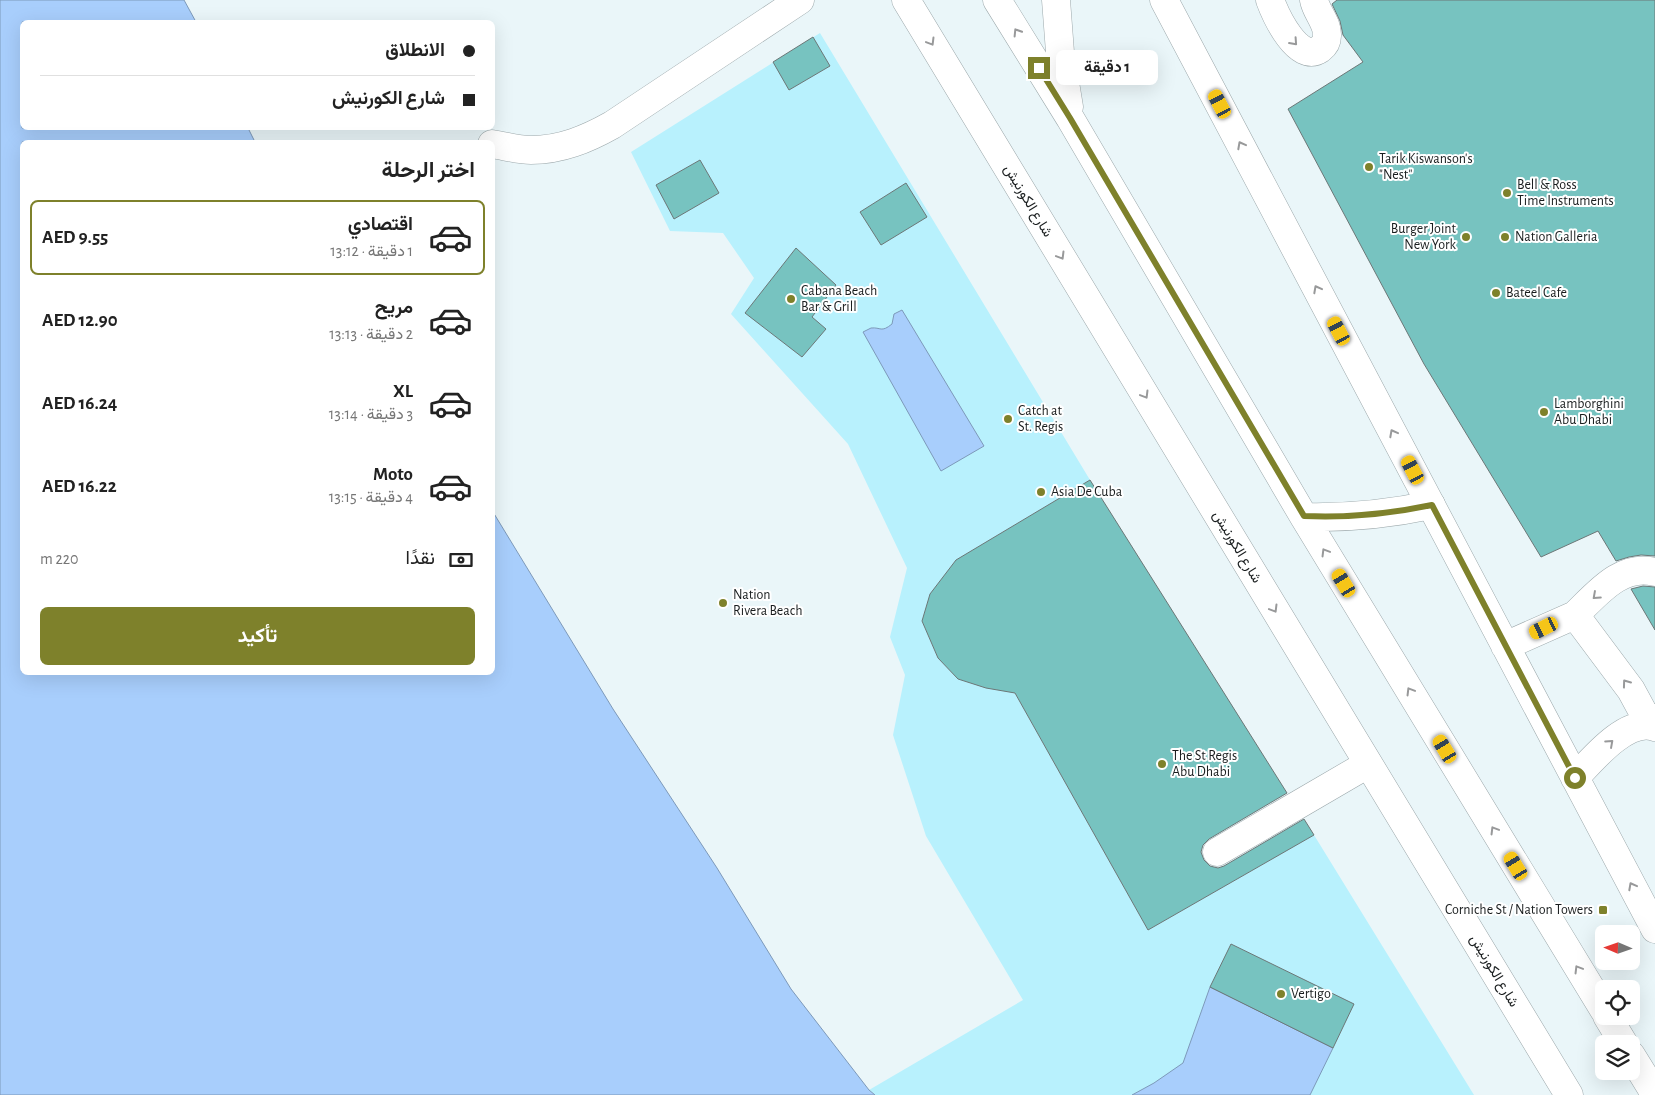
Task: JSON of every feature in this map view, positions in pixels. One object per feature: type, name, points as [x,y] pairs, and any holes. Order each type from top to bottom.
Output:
[{"type":"main road","points":[[495,144],[530,150],[564,146],[589,138],[612,125],[800,0]]},
{"type":"main road","name":"شارع الكورنيش","points":[[906,0],[1569,1095]]},
{"type":"main road","points":[[997,0],[1070,118],[1304,516],[1595,995]]},
{"type":"main road","points":[[1056,0],[1060,52],[1070,118]]},
{"type":"main road","points":[[1164,0],[1655,929]]},
{"type":"main road","points":[[1270,0],[1287,34],[1305,52],[1314,52],[1321,48],[1326,42],[1328,35],[1314,0]]},
{"type":"main road","points":[[1304,516],[1372,515],[1432,505]]},
{"type":"main road","points":[[1505,646],[1574,615],[1617,576],[1647,570],[1655,572]]},
{"type":"main road","points":[[1574,615],[1631,690],[1653,723],[1630,730],[1612,740],[1575,778]]},
{"type":"main road","points":[[1217,852],[1368,764]]},
{"type":"main road","points":[[1640,1070],[1655,1094]]},
{"type":"shaded area","points":[[0,0],[184,0],[195,20],[20,20],[20,130],[249,130],[254,140],[20,140],[20,675],[495,675],[495,515],[613,709],[717,868],[791,989],[869,1090],[875,1095],[0,1095]]},
{"type":"shaded area","points":[[820,33],[1090,480],[992,540],[922,621],[938,658],[958,679],[1015,693],[1148,930],[1314,835],[1474,1095],[875,1095],[869,1090],[1023,1000],[926,836],[893,735],[905,675],[890,637],[907,568],[848,444],[731,314],[754,278],[723,233],[670,231],[631,152]]},
{"type":"shaded area","points":[[902,310],[984,446],[941,471],[863,332],[871,328],[883,329],[888,327],[892,324],[894,314]]},
{"type":"shaded area","points":[[1210,987],[1333,1048],[1310,1095],[1132,1095],[1154,1083],[1183,1063]]},
{"type":"building","name":"Nation Galleria","points":[[1337,0],[1655,0],[1655,556],[1641,555],[1616,561],[1598,531],[1541,557],[1424,364],[1288,109],[1363,62],[1343,35],[1340,21],[1332,4]]},
{"type":"building","points":[[813,37],[830,66],[789,90],[773,62]]},
{"type":"building","points":[[700,160],[719,193],[674,219],[656,185]]},
{"type":"building","points":[[906,183],[927,217],[881,245],[860,212]]},
{"type":"building","name":"Cabana Beach Bar & Grill","points":[[796,248],[836,285],[812,317],[826,329],[802,357],[745,313]]},
{"type":"building","name":"The St Regis Abu Dhabi","points":[[1090,480],[1287,793],[1209,839],[1203,845],[1201,852],[1204,860],[1210,866],[1218,868],[1224,866],[1304,819],[1314,835],[1148,930],[1015,693],[986,688],[958,679],[938,658],[922,621],[930,594],[956,560]]},
{"type":"building","points":[[1643,586],[1655,587],[1655,630],[1631,589]]},
{"type":"building","points":[[1231,944],[1354,1004],[1333,1048],[1210,987]]},
{"type":"place","name":"Tarik Kiswanson's \"Nest\"","points":[[1369,167]]},
{"type":"place","name":"Bell & Ross Time Instruments","points":[[1507,193]]},
{"type":"place","name":"Burger Joint New York","points":[[1466,237]]},
{"type":"place","name":"Nation Galleria","points":[[1505,237]]},
{"type":"place","name":"Bateel Cafe","points":[[1496,293]]},
{"type":"place","name":"Cabana Beach Bar & Grill","points":[[791,299]]},
{"type":"place","name":"Lamborghini Abu Dhabi","points":[[1544,412]]},
{"type":"place","name":"Catch at St. Regis","points":[[1008,419]]},
{"type":"place","name":"Asia De Cuba","points":[[1041,492]]},
{"type":"place","name":"Nation Rivera Beach","points":[[723,603]]},
{"type":"place","name":"The St Regis Abu Dhabi","points":[[1162,764]]},
{"type":"place","name":"Corniche St / Nation Towers","points":[[1603,910]]},
{"type":"place","name":"Vertigo","points":[[1281,994]]},
{"type":"route","points":[[1039,68],[1304,516],[1342,517],[1381,514],[1432,505],[1575,778]]}]
